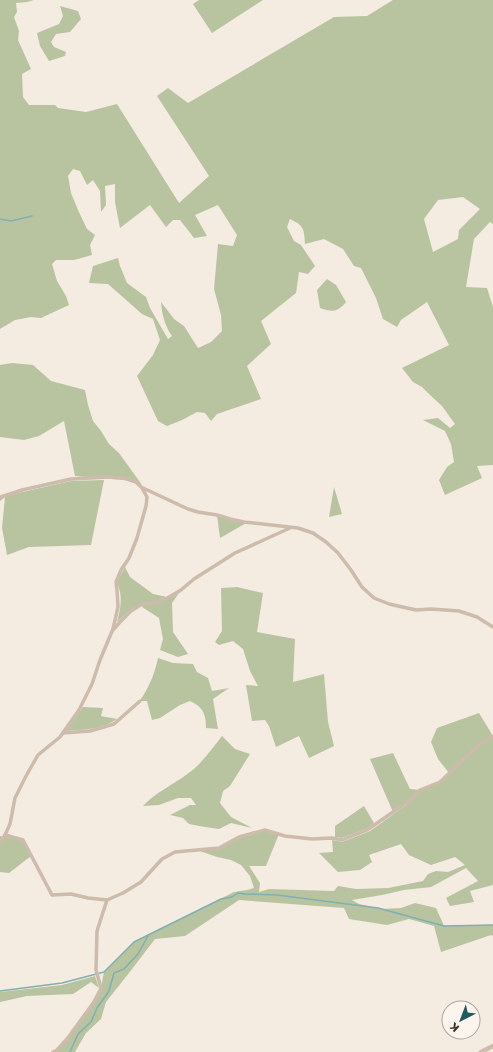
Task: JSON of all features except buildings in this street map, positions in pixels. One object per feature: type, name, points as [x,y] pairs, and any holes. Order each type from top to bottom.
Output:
[{"type":"street","points":[[0,497],[22,490],[71,479],[109,477],[124,478],[136,482],[142,488],[147,498],[137,538],[129,558],[121,570],[116,582],[118,607],[112,631],[92,684],[79,710],[60,737],[38,755],[15,798],[10,824],[0,842]]},
{"type":"street","points":[[142,488],[198,512],[244,522],[298,528],[313,533],[326,542],[338,554],[362,587],[374,598],[389,604],[416,610],[431,609],[459,611],[477,617],[493,627]]},
{"type":"street","points":[[112,631],[131,611],[142,604],[164,600],[235,553],[290,528]]},
{"type":"street","points":[[63,733],[90,731],[114,724],[140,701]]},
{"type":"street","points":[[5,835],[23,840],[52,895],[71,894],[106,900],[123,893],[141,882],[162,860],[175,852],[219,848],[239,837],[265,830],[285,836],[312,839],[332,838],[342,840],[367,830],[409,801],[420,790],[440,782],[481,743],[493,737]]},
{"type":"street","points":[[53,1052],[57,1050],[67,1039],[94,1002],[101,988],[96,970],[97,931],[106,900]]},
{"type":"street","points":[[481,1052],[493,1046]]},
{"type":"green space","points":[[0,0],[34,0],[16,3],[17,12],[14,17],[19,31],[18,40],[31,69],[22,74],[23,97],[29,105],[55,105],[58,108],[86,112],[117,104],[179,203],[209,176],[157,96],[168,88],[188,103],[334,17],[367,16],[393,0],[493,0],[493,224],[490,222],[474,239],[466,287],[487,288],[493,307],[493,465],[477,466],[482,478],[445,495],[439,480],[447,467],[454,462],[451,444],[445,431],[423,420],[438,418],[450,428],[455,424],[442,406],[422,387],[413,382],[402,368],[449,345],[427,302],[401,320],[397,327],[383,319],[376,298],[361,268],[354,266],[343,249],[324,239],[305,244],[301,226],[290,219],[287,227],[294,241],[301,245],[315,266],[308,274],[299,272],[296,293],[261,321],[271,344],[247,366],[261,399],[217,414],[211,421],[205,413],[197,412],[167,426],[158,421],[137,376],[153,355],[160,340],[153,319],[142,314],[108,284],[89,283],[93,266],[118,258],[127,283],[146,297],[150,308],[168,339],[172,336],[164,320],[161,302],[174,319],[184,326],[198,348],[211,342],[222,331],[221,315],[214,289],[218,244],[233,246],[237,235],[218,205],[195,215],[207,236],[194,238],[180,220],[173,220],[166,227],[150,205],[120,228],[115,202],[115,184],[105,186],[106,205],[101,212],[100,191],[93,180],[87,185],[80,171],[73,169],[68,176],[71,193],[87,229],[95,235],[90,245],[92,255],[74,260],[56,260],[52,264],[57,281],[66,296],[69,305],[41,318],[31,317],[15,320],[0,329]],"holes":[[[463,197],[480,209],[459,230],[458,239],[433,252],[424,219],[438,200]]]},
{"type":"green space","points":[[199,0],[263,0],[212,33],[193,4]]},
{"type":"green space","points":[[60,6],[78,11],[81,19],[70,32],[56,34],[51,42],[54,47],[66,52],[65,56],[49,61],[40,46],[37,33],[59,24],[63,16]]},
{"type":"green space","points":[[327,279],[336,285],[346,302],[334,311],[320,308],[317,290]]},
{"type":"green space","points":[[12,363],[33,365],[51,381],[85,390],[93,421],[109,444],[119,453],[142,485],[135,481],[75,476],[64,421],[39,436],[24,440],[0,437],[0,365]]},
{"type":"green space","points":[[104,480],[91,545],[29,547],[7,555],[2,528],[5,497],[0,501],[0,498],[71,481]]},
{"type":"green space","points":[[334,487],[342,514],[329,517]]},
{"type":"green space","points":[[217,515],[248,522],[220,538]]},
{"type":"green space","points":[[125,567],[130,577],[153,594],[167,597],[130,610],[117,622],[121,602],[117,582]]},
{"type":"green space","points":[[237,587],[263,593],[257,632],[295,639],[293,682],[324,674],[328,722],[334,746],[309,758],[299,736],[276,747],[269,726],[265,720],[252,721],[246,685],[258,686],[250,671],[243,649],[233,641],[219,645],[215,642],[222,631],[221,588]]},
{"type":"green space","points":[[179,593],[172,603],[173,632],[188,654],[178,657],[160,650],[163,639],[159,618],[142,607],[143,605],[162,602]]},
{"type":"green space","points":[[158,658],[173,663],[193,664],[197,672],[208,678],[212,691],[229,688],[213,699],[218,729],[206,728],[204,715],[201,708],[190,701],[180,705],[160,718],[152,720],[147,701],[141,701],[141,699],[147,690]]},
{"type":"green space","points":[[83,707],[103,708],[101,716],[117,719],[99,727],[66,731]]},
{"type":"green space","points":[[479,713],[493,736],[493,885],[470,891],[474,902],[450,906],[446,898],[478,881],[466,868],[431,887],[404,890],[352,900],[359,904],[381,909],[401,908],[415,903],[436,908],[444,926],[493,925],[493,936],[491,935],[441,952],[434,926],[409,919],[387,925],[349,919],[344,908],[239,900],[185,936],[155,939],[106,1002],[101,1019],[86,1033],[75,1052],[54,1052],[80,1021],[101,988],[104,972],[134,942],[234,892],[254,888],[250,876],[241,865],[231,860],[197,850],[219,848],[239,837],[265,830],[279,834],[266,866],[249,866],[260,883],[259,892],[269,889],[334,891],[338,886],[356,889],[388,888],[423,881],[428,874],[436,871],[448,872],[465,865],[455,857],[431,865],[409,855],[401,844],[369,855],[372,862],[360,870],[338,872],[319,853],[333,852],[332,840],[342,842],[370,831],[409,803],[393,812],[370,759],[393,753],[410,789],[420,790],[440,782],[449,773],[438,759],[431,742],[437,728]]},
{"type":"green space","points":[[222,736],[235,749],[250,754],[230,786],[223,791],[220,803],[231,817],[252,828],[231,823],[219,829],[205,827],[189,824],[183,818],[170,815],[190,805],[196,805],[191,798],[178,798],[159,805],[143,806],[158,793],[196,767],[206,757]]},
{"type":"green space","points":[[364,806],[374,823],[366,829],[342,838],[335,837],[335,826]]},
{"type":"green space","points":[[0,836],[23,840],[31,856],[9,873],[0,872]]},
{"type":"green space","points":[[95,976],[99,988],[91,982],[73,994],[27,996],[0,1002],[0,992],[62,985]]},
{"type":"waterway","points":[[0,219],[11,221],[32,216]]},
{"type":"waterway","points":[[0,991],[62,983],[104,972],[134,942],[221,899],[232,897],[238,893],[277,895],[378,908],[444,926],[493,925]]},
{"type":"waterway","points":[[70,1052],[78,1034],[91,1022],[97,1008],[109,991],[114,973],[124,969],[138,954],[148,936]]}]
